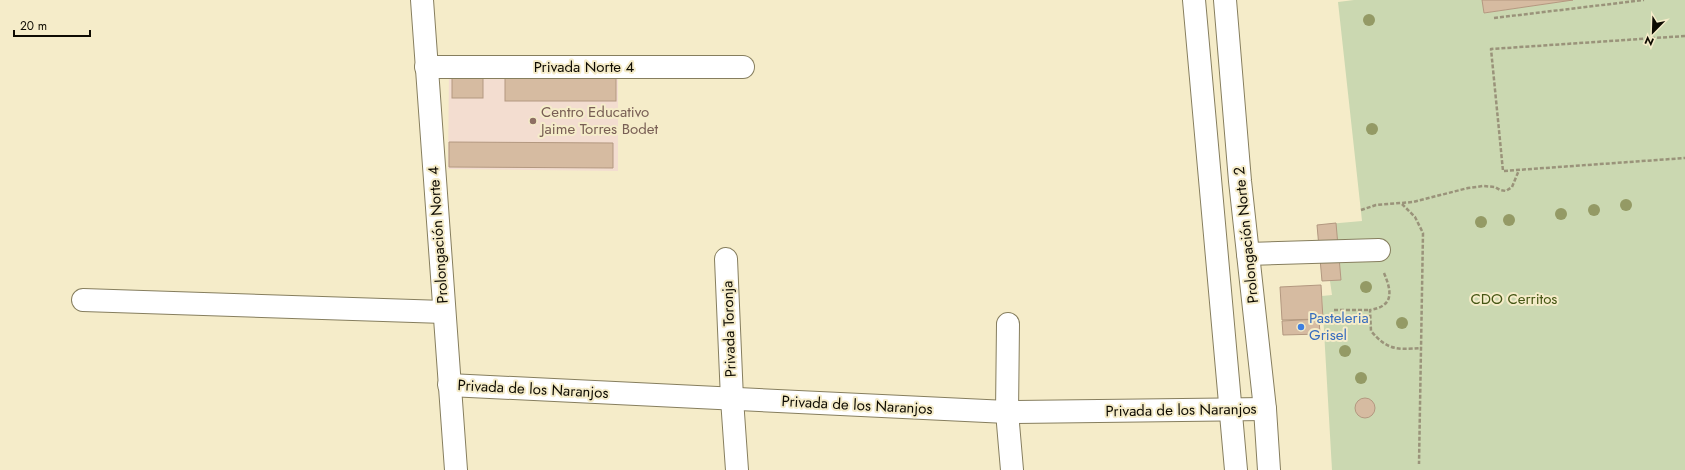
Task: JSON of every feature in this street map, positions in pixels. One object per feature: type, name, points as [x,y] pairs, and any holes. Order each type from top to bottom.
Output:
[{"type":"street","name":"Prolongación Norte 4","points":[[422,0],[456,470]]},
{"type":"street","name":"Prolongación Norte 2","points":[[1194,0],[1236,470]]},
{"type":"street","name":"Prolongación Norte 2","points":[[1225,0],[1240,181],[1265,409],[1269,470]]},
{"type":"street","name":"Privada Norte 4","points":[[426,67],[743,67]]},
{"type":"street","points":[[1248,254],[1379,250]]},
{"type":"street","name":"Privada Toronja","points":[[726,259],[732,399],[737,470]]},
{"type":"street","points":[[83,300],[444,312]]},
{"type":"street","points":[[1008,324],[1007,412],[1012,470]]},
{"type":"street","name":"Privada de los Naranjos","points":[[449,385],[1007,412],[1265,409]]},
{"type":"path","points":[[1494,18],[1644,0]]},
{"type":"path","points":[[1685,36],[1491,49],[1503,171],[1685,158]]},
{"type":"path","points":[[1361,210],[1376,205],[1413,202],[1468,188],[1483,186],[1495,187],[1506,191],[1512,187],[1519,170]]},
{"type":"path","points":[[1402,204],[1415,217],[1423,233],[1419,464]]},
{"type":"path","points":[[1334,310],[1370,310],[1380,308],[1388,301],[1390,292],[1379,250]]},
{"type":"path","points":[[1370,310],[1371,331],[1388,346],[1409,349],[1421,348]]},
{"type":"shaded area","name":"Centro Educativo Jaime Torres Bodet","points":[[449,70],[618,72],[618,171],[448,169]]},
{"type":"green space","name":"CDO Cerritos","points":[[1354,0],[1482,0],[1484,13],[1573,0],[1685,0],[1685,470],[1332,470],[1322,296],[1332,295],[1330,281],[1322,281],[1317,225],[1362,221],[1338,2]]},
{"type":"building","points":[[1482,0],[1573,0],[1484,13]]},
{"type":"building","points":[[452,75],[483,75],[483,98],[452,98]]},
{"type":"building","points":[[505,76],[616,76],[616,101],[505,101]]},
{"type":"building","points":[[449,142],[613,143],[613,168],[449,167]]},
{"type":"building","points":[[1336,223],[1341,280],[1322,281],[1317,225]]},
{"type":"building","points":[[1321,285],[1323,319],[1282,320],[1280,287]]},
{"type":"building","name":"Pasteleria Grisel","points":[[1319,319],[1320,334],[1283,335],[1282,321]]},
{"type":"building","points":[[1365,398],[1372,401],[1375,408],[1372,415],[1365,418],[1358,415],[1355,408],[1358,401]]},
{"type":"place","name":"Centro Educativo Jaime Torres Bodet","points":[[533,121]]},
{"type":"place","name":"Pasteleria Grisel","points":[[1301,327]]}]
